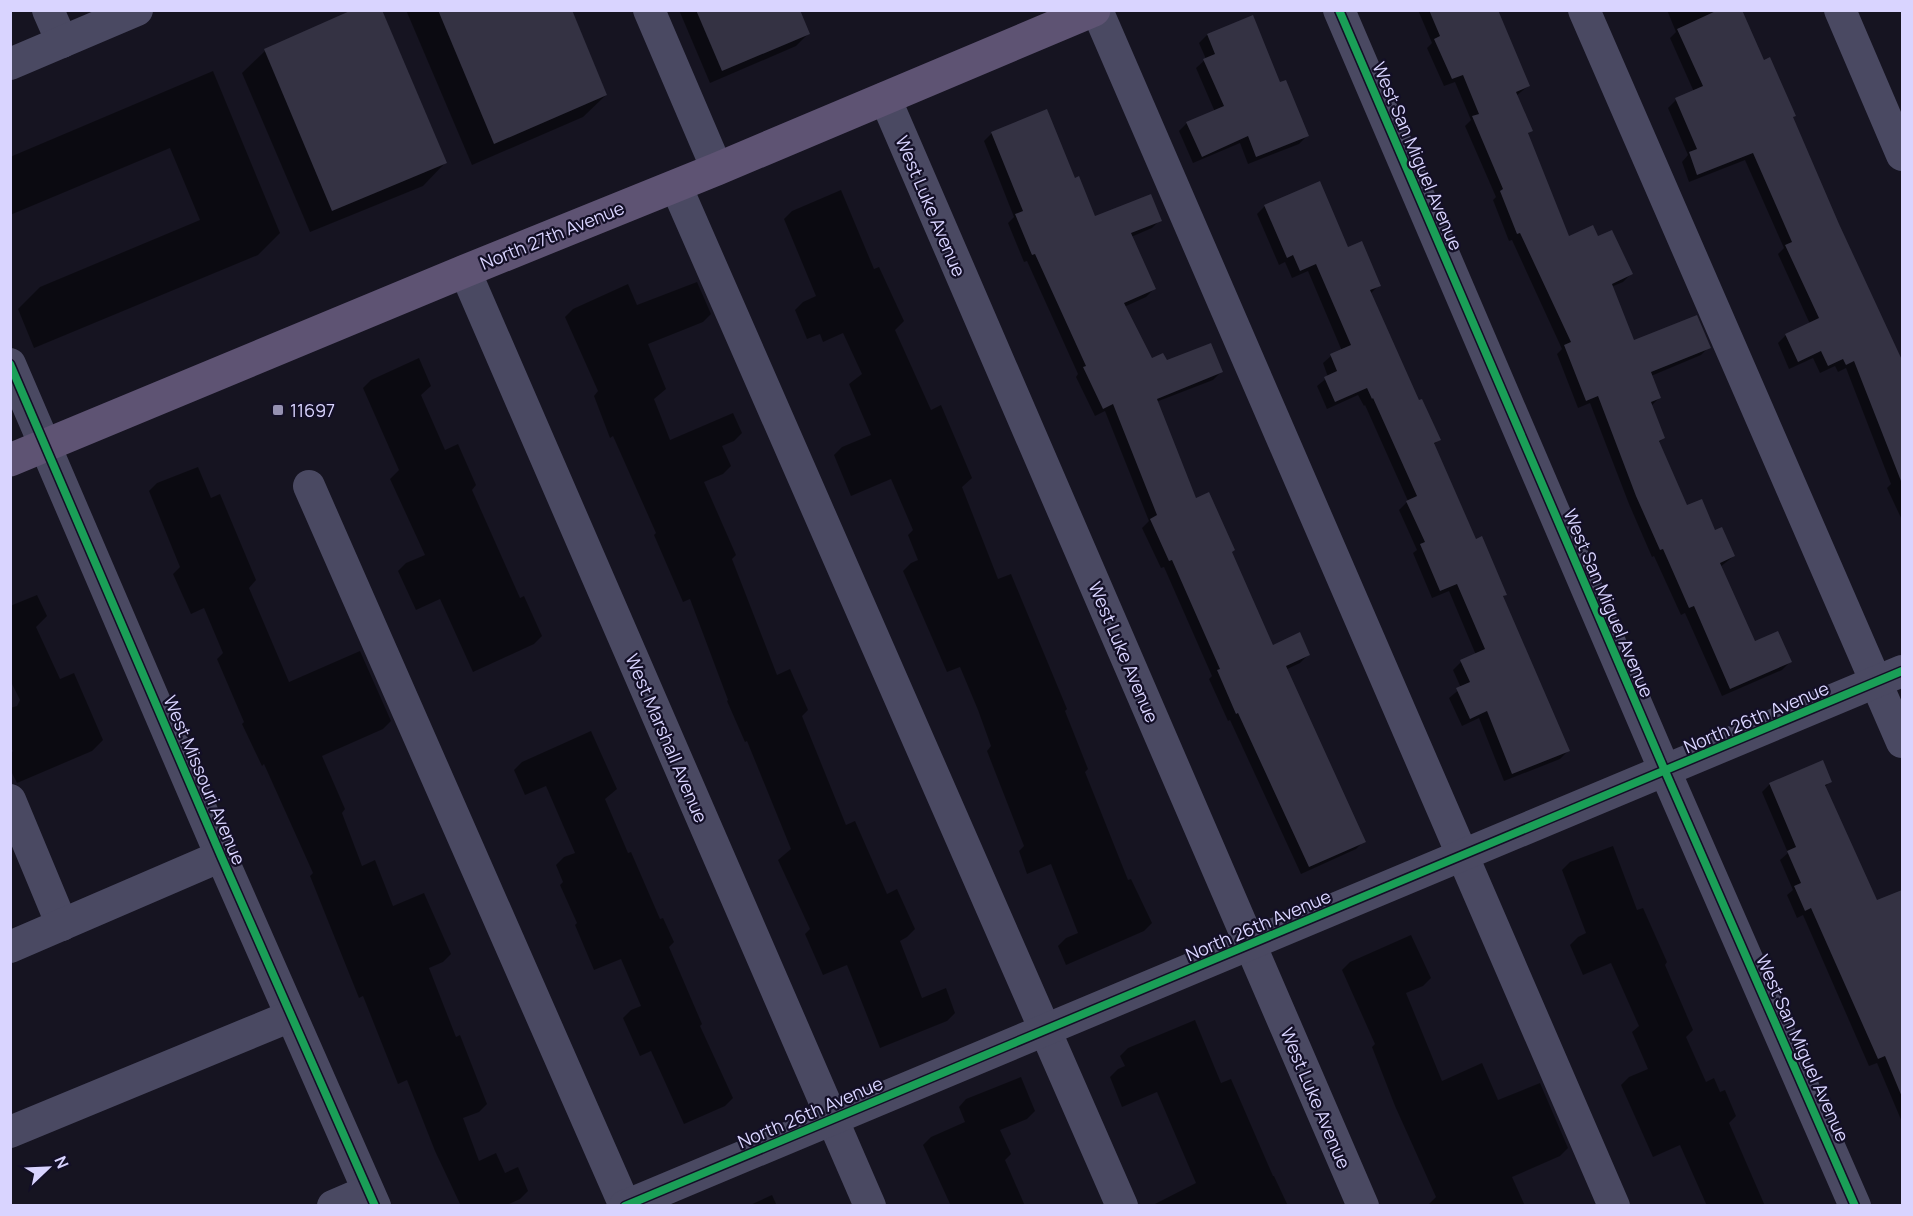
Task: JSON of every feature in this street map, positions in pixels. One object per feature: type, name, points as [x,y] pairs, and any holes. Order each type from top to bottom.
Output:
[{"type":"main road","name":"North 27th Avenue","points":[[10,460],[676,186],[1096,10]]},
{"type":"street","points":[[48,10],[62,42]]},
{"type":"street","points":[[10,64],[136,10]]},
{"type":"street","points":[[649,10],[717,169]]},
{"type":"street","points":[[1096,10],[1614,1206]]},
{"type":"street","name":"West San Miguel Avenue","points":[[1339,10],[1665,771],[1855,1206]]},
{"type":"street","points":[[1584,10],[1889,677],[1902,742]]},
{"type":"street","points":[[1840,10],[1902,155]]},
{"type":"street","name":"West Luke Avenue","points":[[885,98],[1363,1206]]},
{"type":"street","points":[[676,186],[1122,1206]]},
{"type":"street","name":"West Marshall Avenue","points":[[465,271],[870,1206]]},
{"type":"street","name":"West Missouri Avenue","points":[[10,364],[221,856],[371,1198]]},
{"type":"street","points":[[309,486],[625,1206]]},
{"type":"street","name":"North 26th Avenue","points":[[625,1206],[1889,677]]},
{"type":"street","points":[[10,800],[62,925]]},
{"type":"street","points":[[10,947],[221,856]]},
{"type":"street","points":[[10,1132],[291,1016]]},
{"type":"street","points":[[333,1206],[371,1198]]},
{"type":"building","points":[[352,10],[382,10],[447,163],[332,211],[264,49]]},
{"type":"building","points":[[438,10],[572,10],[607,95],[494,144]]},
{"type":"building","points":[[696,10],[800,10],[810,34],[722,71]]},
{"type":"building","points":[[1429,10],[1498,10],[1530,86],[1516,92],[1533,131],[1528,133],[1569,236],[1593,225],[1598,236],[1612,230],[1633,274],[1612,284],[1634,340],[1697,315],[1711,348],[1651,372],[1661,398],[1651,402],[1665,438],[1659,441],[1687,505],[1702,499],[1715,530],[1722,527],[1735,556],[1720,563],[1755,641],[1778,631],[1792,662],[1730,689],[1694,606],[1689,608],[1663,549],[1660,550],[1636,496],[1598,396],[1586,401],[1564,345],[1571,342],[1520,233],[1517,234],[1500,191],[1503,189],[1472,116],[1479,114],[1463,75],[1452,79],[1434,39],[1440,36]]},
{"type":"building","points":[[1718,10],[1742,10],[1764,60],[1770,57],[1839,224],[1902,360],[1901,481],[1854,361],[1846,365],[1843,359],[1828,366],[1821,351],[1798,362],[1785,334],[1819,318],[1785,245],[1792,242],[1753,153],[1697,175],[1689,152],[1697,149],[1675,98],[1703,86],[1677,29]]},
{"type":"building","points":[[1253,15],[1280,82],[1286,80],[1309,136],[1256,157],[1248,136],[1202,157],[1186,122],[1224,106],[1203,59],[1215,54],[1207,34]]},
{"type":"building","points":[[1047,109],[1075,178],[1079,176],[1095,216],[1151,194],[1162,221],[1131,233],[1156,289],[1124,303],[1152,358],[1163,353],[1167,360],[1211,343],[1223,372],[1157,399],[1196,498],[1209,492],[1235,550],[1232,552],[1273,645],[1300,632],[1310,655],[1286,666],[1366,842],[1309,867],[1238,713],[1236,714],[1217,670],[1220,669],[1172,560],[1169,561],[1150,519],[1157,515],[1113,404],[1103,409],[1083,367],[1086,366],[1035,254],[1032,255],[1015,214],[1023,211],[991,132]]},
{"type":"building","points":[[1320,181],[1348,247],[1362,241],[1381,286],[1370,290],[1419,400],[1422,399],[1441,440],[1434,443],[1476,539],[1482,536],[1507,595],[1503,596],[1570,751],[1512,774],[1487,711],[1470,719],[1456,688],[1470,682],[1460,660],[1485,649],[1457,584],[1440,591],[1420,544],[1425,542],[1406,501],[1417,496],[1367,388],[1335,402],[1324,377],[1337,371],[1330,354],[1351,345],[1316,264],[1300,271],[1293,255],[1287,258],[1264,205]]},
{"type":"building","points":[[1823,760],[1832,782],[1825,785],[1877,900],[1902,890],[1902,1097],[1885,1056],[1878,1059],[1811,908],[1805,911],[1794,886],[1801,883],[1787,851],[1796,847],[1769,783]]},
{"type":"cycle path","points":[[1339,10],[1665,771],[1855,1206]]},
{"type":"cycle path","points":[[10,364],[221,856],[375,1206]]},
{"type":"cycle path","points":[[625,1206],[1902,671]]},
{"type":"place","name":"11697","points":[[278,410]]}]
